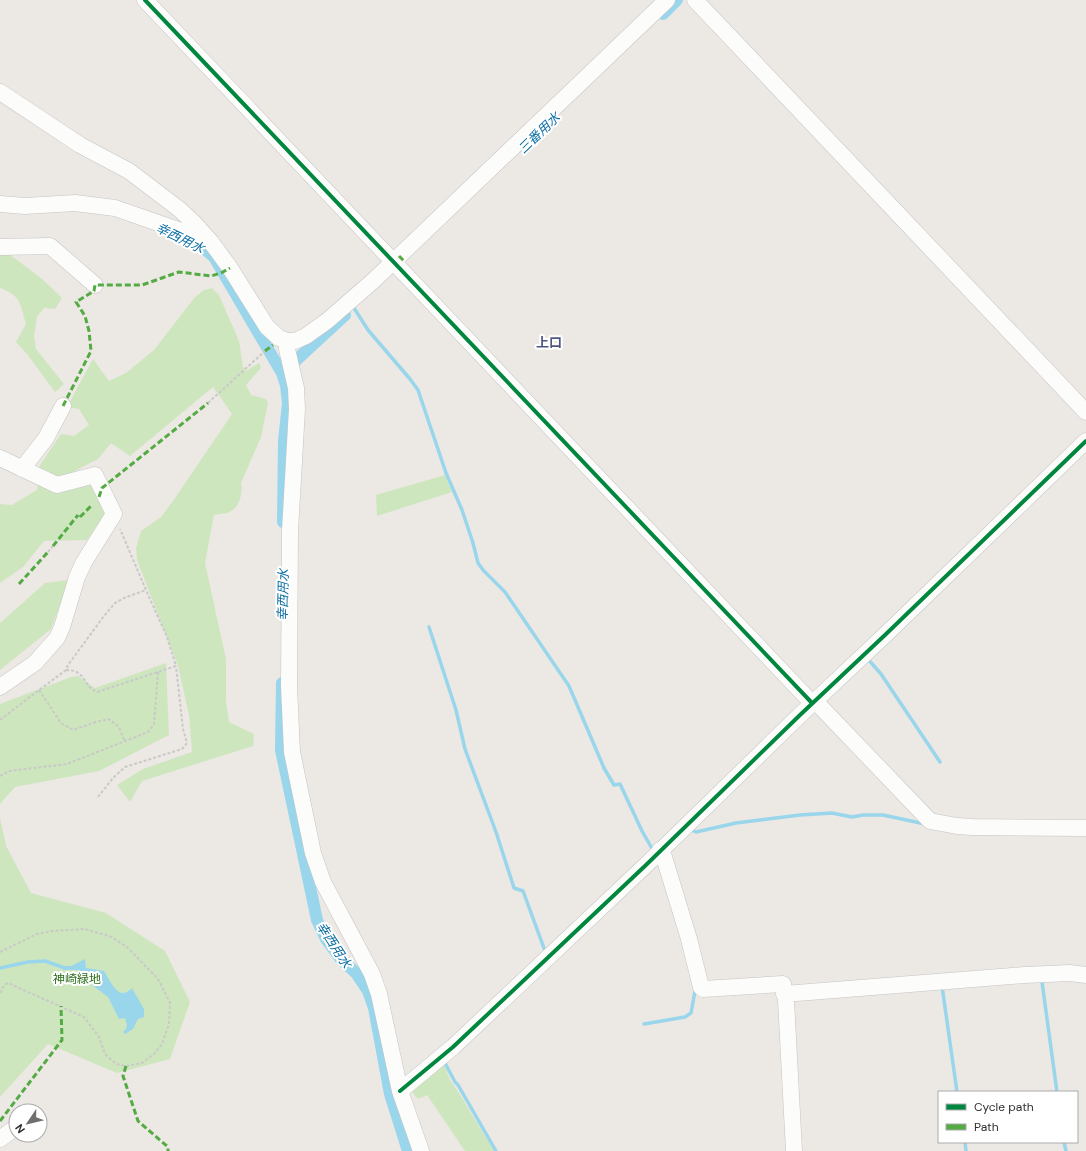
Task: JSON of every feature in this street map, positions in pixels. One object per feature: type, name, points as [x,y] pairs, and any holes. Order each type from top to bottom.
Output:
[{"type":"street","points":[[145,0],[393,262],[930,821],[972,827],[1086,828]]},
{"type":"street","points":[[0,92],[80,145],[129,171],[179,209],[211,242],[230,268],[260,318],[273,334],[288,341],[301,340],[317,329],[393,262],[667,0]]},
{"type":"street","points":[[695,0],[1086,412]]},
{"type":"street","points":[[0,204],[25,206],[75,203],[116,208],[211,242]]},
{"type":"street","points":[[0,247],[50,246],[95,285]]},
{"type":"street","points":[[288,341],[287,349],[296,388],[297,408],[290,531],[289,686],[291,744],[313,853],[323,882],[372,974],[379,994],[400,1091],[421,1151]]},
{"type":"street","points":[[22,469],[46,438],[63,406]]},
{"type":"street","points":[[400,1091],[453,1047],[816,703],[1086,440]]},
{"type":"street","points":[[0,458],[56,485],[95,475],[114,514],[84,562],[77,577],[62,628],[57,638],[36,663],[0,687]]},
{"type":"street","points":[[660,850],[664,857],[687,932],[701,987],[703,989],[783,984],[794,1151]]},
{"type":"street","points":[[784,994],[1025,975],[1070,973],[1086,975]]},
{"type":"street","points":[[0,1139],[8,1132]]},
{"type":"path","points":[[208,403],[265,351]]},
{"type":"path","points":[[98,797],[113,778],[125,768],[182,749],[187,743],[183,729],[176,666],[167,637],[114,514]]},
{"type":"path","points":[[48,552],[53,546]]},
{"type":"path","points":[[0,720],[66,670],[68,665],[115,603],[146,590]]},
{"type":"path","points":[[66,670],[81,674],[91,689],[97,692],[176,666]]},
{"type":"path","points":[[0,776],[9,771],[67,764],[148,732],[154,724],[158,672]]},
{"type":"path","points":[[39,690],[61,723],[66,727],[73,730],[109,719],[119,727],[125,742]]},
{"type":"path","points":[[0,952],[37,934],[52,931],[85,929],[112,937],[128,948],[158,979],[170,1003],[169,1024],[162,1044],[154,1054],[142,1063],[126,1066],[116,1064],[105,1054],[99,1037],[84,1017],[8,983],[4,985],[0,994]]},
{"type":"green space","points":[[9,254],[41,278],[62,298],[55,309],[44,308],[37,317],[34,336],[36,349],[64,384],[55,392],[27,354],[16,342],[26,324],[19,301],[12,294],[0,288],[0,255]]},
{"type":"green space","points":[[212,288],[219,295],[239,341],[243,367],[246,371],[259,363],[261,368],[246,385],[251,395],[266,399],[268,403],[261,437],[241,483],[241,497],[235,509],[227,513],[214,515],[205,563],[226,659],[226,701],[229,722],[254,734],[253,746],[142,781],[130,802],[117,785],[143,769],[192,752],[189,715],[178,666],[137,560],[136,548],[141,531],[161,517],[232,414],[213,387],[130,456],[111,443],[98,459],[67,475],[70,490],[91,485],[106,512],[87,540],[44,541],[23,567],[0,583],[0,504],[12,505],[37,490],[40,465],[61,434],[74,436],[89,425],[79,409],[67,407],[93,359],[109,381],[126,373],[154,350],[195,297],[204,290]]},
{"type":"green space","points":[[445,475],[452,492],[377,516],[376,495]]},
{"type":"green space","points":[[69,580],[51,629],[0,670],[0,623],[45,583]]},
{"type":"green space","points":[[166,663],[169,735],[99,771],[15,787],[0,804],[0,704],[71,677],[78,676],[95,688]]},
{"type":"green space","name":"神崎緑地","points":[[0,818],[6,846],[31,893],[106,913],[165,951],[190,1002],[170,1059],[117,1073],[48,1044],[0,1097]]},
{"type":"green space","points":[[444,1064],[450,1080],[494,1151],[465,1151],[427,1095],[418,1099],[412,1092]]},
{"type":"water","points":[[85,959],[86,968],[104,971],[120,993],[132,988],[144,1009],[144,1017],[138,1019],[133,1029],[125,1034],[123,1032],[127,1025],[125,1018],[119,1019],[108,997],[92,985],[91,980],[78,970],[63,970],[62,966],[71,966]]},
{"type":"waterway","name":"三番用水","points":[[663,14],[677,0]]},
{"type":"waterway","name":"幸西用水","points":[[187,239],[199,244],[214,257],[282,373],[286,385],[288,403],[284,441],[283,522]]},
{"type":"waterway","points":[[354,308],[368,330],[418,390],[446,473],[462,510],[478,563],[505,592],[569,686],[604,768],[614,785],[620,784],[642,831],[654,852]]},
{"type":"waterway","name":"三番用水","points":[[292,364],[345,315]]},
{"type":"waterway","points":[[429,627],[456,710],[465,749],[496,832],[514,888],[523,891],[545,951]]},
{"type":"waterway","points":[[867,658],[881,674],[940,762]]},
{"type":"waterway","name":"幸西用水","points":[[282,683],[281,750],[317,920],[326,939],[340,958],[356,973],[368,991],[374,1008],[390,1094],[408,1151]]},
{"type":"waterway","points":[[689,829],[696,832],[736,823],[800,815],[832,813],[852,817],[863,815],[883,815],[925,824]]},
{"type":"waterway","points":[[0,968],[28,962],[45,961],[62,967]]},
{"type":"waterway","points":[[1042,982],[1057,1091]]},
{"type":"waterway","points":[[942,986],[957,1091]]},
{"type":"waterway","points":[[644,1024],[685,1017],[691,1013],[695,991],[698,989]]},
{"type":"waterway","points":[[444,1061],[496,1151]]},
{"type":"waterway","points":[[965,1143],[966,1151]]},
{"type":"waterway","points":[[1064,1143],[1066,1151]]},
{"type":"marked path","points":[[399,256],[405,262]]},
{"type":"marked path","points":[[63,406],[91,351],[89,331],[85,316],[76,302],[94,291],[95,285],[142,285],[179,272],[211,276],[230,268]]},
{"type":"marked path","points":[[265,351],[273,345]]},
{"type":"marked path","points":[[99,497],[102,488],[208,403]]},
{"type":"marked path","points":[[80,517],[92,505]]},
{"type":"marked path","points":[[53,546],[78,515]]},
{"type":"marked path","points":[[19,584],[48,552]]},
{"type":"marked path","points":[[0,1121],[62,1040],[61,1006]]},
{"type":"marked path","points":[[126,1066],[123,1076],[138,1121],[168,1147],[168,1151]]},
{"type":"cycle path","points":[[145,0],[812,703]]},
{"type":"cycle path","points":[[400,1091],[453,1047],[646,865],[1086,441]]},
{"type":"district","name":"上口","points":[[549,342]]}]
